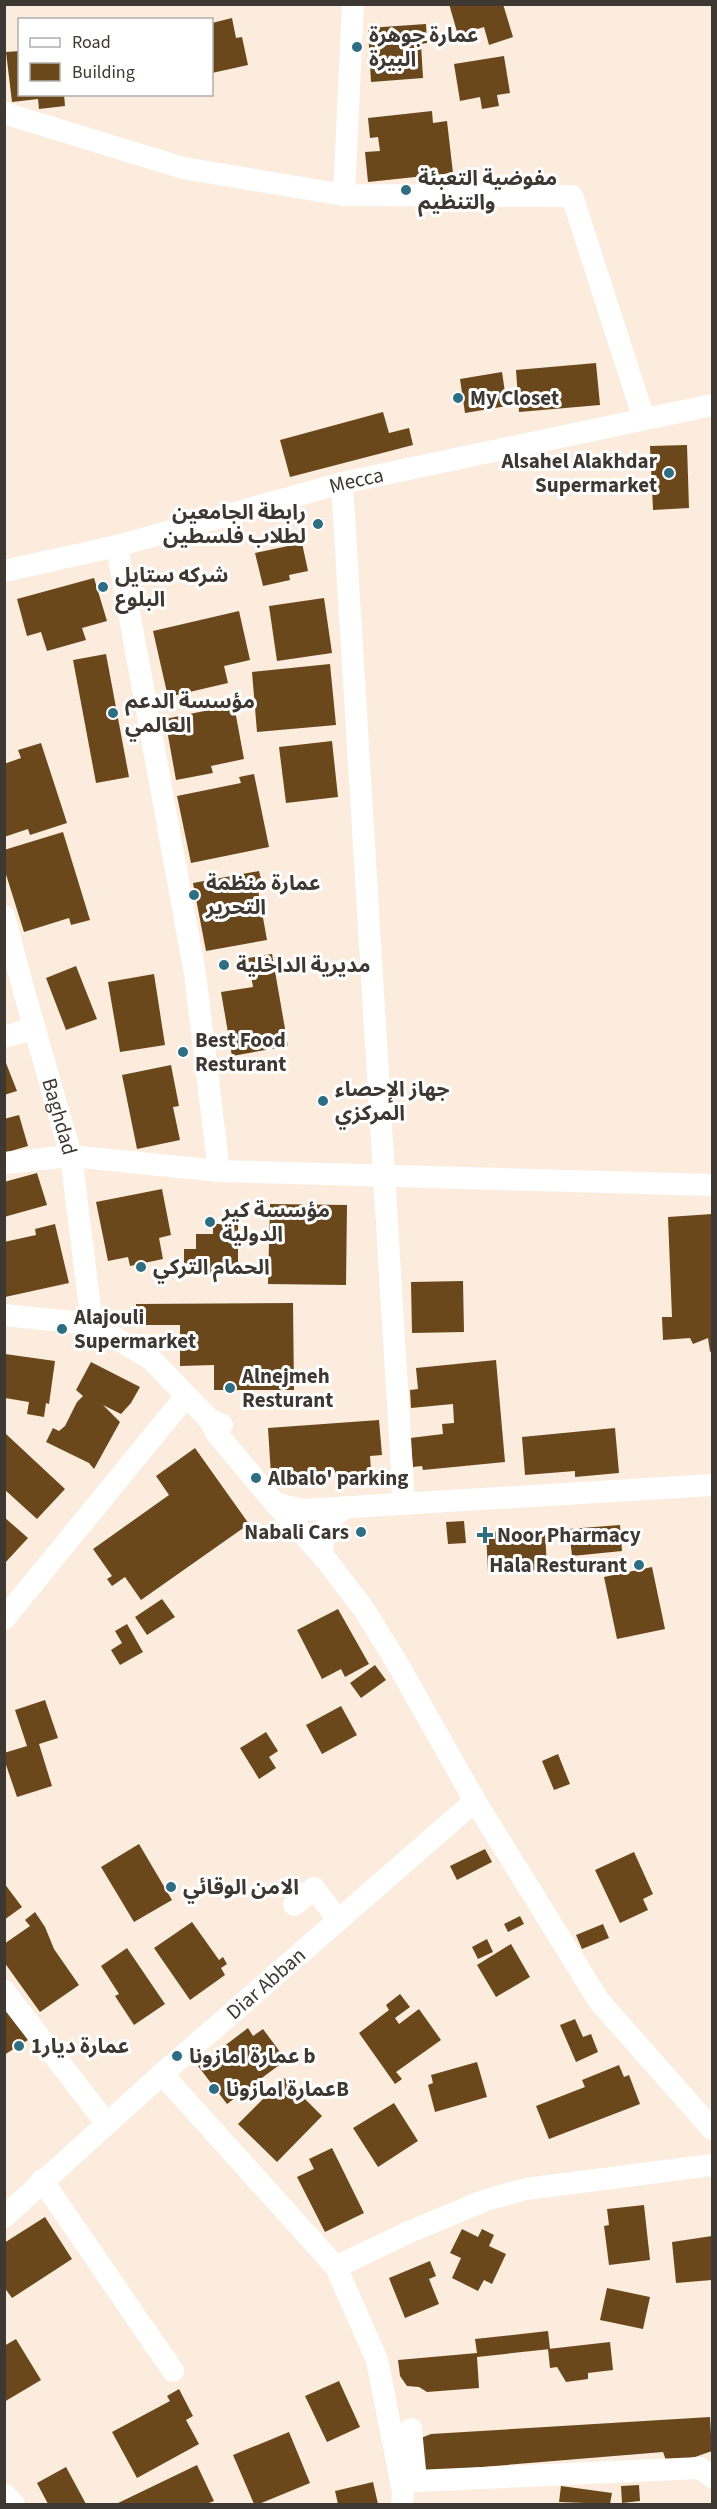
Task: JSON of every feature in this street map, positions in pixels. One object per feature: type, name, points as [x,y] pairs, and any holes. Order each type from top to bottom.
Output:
[{"type":"street","points":[[344,195],[353,4]]},
{"type":"street","points":[[4,113],[183,168],[344,195],[572,196],[644,419]]},
{"type":"street","name":"Mecca","points":[[4,571],[117,546],[342,483],[712,405]]},
{"type":"street","points":[[342,483],[404,1504]]},
{"type":"street","points":[[117,546],[195,974],[219,1171]]},
{"type":"street","name":"Baghdad","points":[[4,916],[71,1156],[92,1324]]},
{"type":"street","points":[[4,1037],[34,1028]]},
{"type":"street","points":[[4,1163],[71,1156],[219,1171],[712,1185]]},
{"type":"street","points":[[4,1315],[92,1324],[151,1359],[209,1419],[217,1434],[323,1556],[363,1608],[391,1652],[476,1801],[599,2001],[712,2130]]},
{"type":"street","points":[[4,1619],[186,1396]]},
{"type":"street","points":[[209,1419],[225,1426],[272,1479],[304,1504]]},
{"type":"street","points":[[275,1503],[346,1507],[712,1485]]},
{"type":"street","points":[[301,1533],[304,1504]]},
{"type":"street","points":[[323,1556],[322,1534],[330,1517],[346,1507]]},
{"type":"street","name":"Diar Abban","points":[[4,2217],[162,2073],[476,1801]]},
{"type":"street","points":[[294,1905],[314,1888],[338,1920]]},
{"type":"street","points":[[4,1991],[107,2124]]},
{"type":"street","points":[[162,2073],[336,2267],[377,2360],[403,2492],[402,2505]]},
{"type":"street","points":[[336,2267],[486,2199],[526,2190],[712,2165]]},
{"type":"street","points":[[42,2180],[173,2371]]},
{"type":"street","points":[[411,2429],[416,2481],[700,2468],[712,2477]]},
{"type":"street","points":[[4,2494],[14,2505]]},
{"type":"building","points":[[449,4],[503,4],[513,37],[489,45],[484,27],[458,35]]},
{"type":"building","points":[[232,18],[236,38],[242,37],[248,65],[213,73],[213,23]]},
{"type":"building","points":[[426,24],[427,43],[421,44],[423,78],[371,82],[368,28]]},
{"type":"building","points":[[18,51],[18,96],[64,96],[65,106],[39,109],[38,99],[12,102],[6,52]]},
{"type":"building","points":[[504,56],[510,93],[497,95],[499,106],[482,109],[480,97],[460,101],[454,64]]},
{"type":"building","points":[[432,111],[433,123],[447,121],[453,173],[368,182],[365,152],[380,151],[378,137],[370,138],[368,118]]},
{"type":"building","points":[[596,363],[600,405],[519,412],[516,370]]},
{"type":"building","points":[[502,372],[507,406],[465,413],[460,379]]},
{"type":"building","points":[[383,412],[389,433],[409,428],[413,445],[290,477],[280,440]]},
{"type":"building","points":[[687,445],[689,508],[653,510],[650,446]]},
{"type":"building","points":[[302,543],[308,571],[289,575],[290,580],[263,586],[255,553]]},
{"type":"building","points":[[94,578],[107,621],[82,628],[86,640],[47,651],[41,632],[27,636],[17,599]]},
{"type":"building","points":[[324,598],[332,653],[277,661],[269,606]]},
{"type":"building","points":[[239,611],[250,660],[224,666],[228,683],[168,697],[153,631]]},
{"type":"building","points":[[106,654],[129,777],[96,783],[73,660]]},
{"type":"building","points":[[330,664],[336,725],[257,732],[252,672]]},
{"type":"building","points":[[234,705],[244,759],[211,766],[213,773],[176,780],[165,719]]},
{"type":"building","points":[[332,741],[338,797],[286,803],[279,747]]},
{"type":"building","points":[[41,743],[67,823],[30,835],[28,829],[4,837],[4,764],[21,758],[18,750]]},
{"type":"building","points":[[254,774],[269,847],[191,863],[177,796],[241,783],[239,777]]},
{"type":"building","points":[[63,832],[90,920],[71,925],[69,918],[24,932],[4,868],[4,850]]},
{"type":"building","points":[[259,871],[262,883],[257,884],[267,940],[206,951],[193,883]]},
{"type":"building","points":[[272,954],[288,1046],[232,1056],[221,992],[253,987],[248,958]]},
{"type":"building","points":[[76,966],[97,1019],[66,1030],[46,978]]},
{"type":"building","points":[[154,974],[165,1045],[120,1052],[108,982]]},
{"type":"building","points":[[4,1058],[17,1091],[4,1095]]},
{"type":"building","points":[[171,1065],[179,1106],[173,1107],[180,1140],[137,1149],[122,1075]]},
{"type":"building","points":[[19,1115],[28,1146],[4,1153],[4,1119]]},
{"type":"building","points":[[37,1173],[47,1205],[4,1217],[4,1182]]},
{"type":"building","points":[[162,1189],[171,1235],[159,1238],[163,1259],[130,1266],[128,1257],[108,1261],[96,1202]]},
{"type":"building","points":[[270,1204],[347,1205],[346,1285],[268,1284]]},
{"type":"building","points":[[712,1214],[712,1351],[710,1352],[708,1338],[693,1344],[690,1338],[663,1340],[662,1317],[672,1317],[668,1217]]},
{"type":"building","points":[[55,1224],[69,1283],[5,1297],[4,1242],[36,1235],[35,1229]]},
{"type":"building","points":[[213,1224],[238,1224],[238,1275],[184,1275],[184,1249],[196,1249],[196,1234],[213,1234]]},
{"type":"building","points":[[463,1281],[464,1332],[412,1333],[411,1282]]},
{"type":"building","points":[[293,1303],[294,1390],[214,1390],[214,1365],[180,1366],[180,1325],[136,1325],[136,1304]]},
{"type":"building","points":[[5,1354],[55,1361],[49,1404],[46,1403],[44,1417],[27,1414],[29,1402],[5,1398]]},
{"type":"building","points":[[496,1360],[505,1462],[423,1470],[422,1466],[413,1467],[410,1438],[443,1434],[442,1424],[454,1423],[453,1404],[411,1408],[410,1390],[418,1389],[416,1368]]},
{"type":"building","points":[[91,1362],[140,1387],[131,1403],[121,1414],[103,1405],[120,1422],[94,1469],[89,1463],[46,1442],[53,1428],[59,1431],[65,1426],[77,1402],[83,1396],[76,1390]]},
{"type":"building","points":[[379,1420],[382,1455],[370,1456],[372,1484],[336,1487],[335,1470],[271,1475],[268,1428]]},
{"type":"building","points":[[615,1428],[619,1473],[575,1477],[575,1471],[525,1475],[522,1437]]},
{"type":"building","points":[[6,1434],[65,1489],[37,1519],[4,1489]]},
{"type":"building","points":[[195,1448],[249,1524],[141,1600],[125,1577],[112,1586],[107,1579],[112,1576],[93,1549],[169,1495],[156,1476]]},
{"type":"building","points":[[4,1517],[28,1538],[4,1564]]},
{"type":"building","points":[[464,1521],[466,1543],[448,1544],[446,1522]]},
{"type":"building","points":[[620,1525],[622,1551],[572,1556],[569,1529]]},
{"type":"building","points":[[545,1529],[547,1570],[488,1572],[486,1532]]},
{"type":"building","points":[[652,1567],[665,1629],[617,1639],[604,1577]]},
{"type":"building","points":[[162,1599],[175,1617],[147,1635],[135,1617]]},
{"type":"building","points":[[338,1609],[369,1664],[345,1677],[341,1669],[322,1679],[297,1630]]},
{"type":"building","points":[[127,1624],[143,1652],[120,1665],[111,1650],[122,1643],[115,1631]]},
{"type":"building","points":[[375,1665],[386,1680],[361,1698],[350,1683]]},
{"type":"building","points":[[45,1700],[58,1738],[39,1744],[52,1786],[17,1797],[4,1759],[4,1753],[27,1746],[15,1710]]},
{"type":"building","points":[[341,1706],[357,1735],[322,1754],[306,1725]]},
{"type":"building","points":[[266,1732],[278,1751],[269,1757],[276,1768],[259,1779],[240,1748]]},
{"type":"building","points":[[558,1754],[570,1784],[554,1790],[542,1761]]},
{"type":"building","points":[[139,1844],[172,1900],[134,1922],[101,1867]]},
{"type":"building","points":[[485,1849],[492,1862],[457,1880],[450,1866]]},
{"type":"building","points":[[634,1852],[653,1894],[643,1899],[648,1910],[620,1923],[595,1870]]},
{"type":"building","points":[[4,1883],[22,1907],[4,1920]]},
{"type":"building","points":[[35,1912],[45,1927],[54,1949],[79,1985],[40,2012],[4,1962],[4,1944],[30,1926],[25,1920]]},
{"type":"building","points":[[520,1916],[524,1924],[508,1932],[504,1924]]},
{"type":"building","points":[[192,1922],[219,1960],[223,1957],[227,1964],[221,1968],[225,1975],[190,2000],[154,1948]]},
{"type":"building","points":[[603,1924],[609,1938],[582,1949],[576,1935]]},
{"type":"building","points":[[487,1939],[493,1952],[478,1959],[472,1947]]},
{"type":"building","points":[[511,1944],[530,1977],[496,1997],[477,1965]]},
{"type":"building","points":[[127,1948],[165,2004],[134,2025],[115,1996],[119,1994],[101,1966]]},
{"type":"building","points":[[400,1994],[410,2007],[395,2018],[399,2024],[419,2009],[441,2040],[396,2072],[402,2079],[395,2084],[359,2033],[389,2010],[386,2005]]},
{"type":"building","points":[[4,2003],[28,2040],[4,2055]]},
{"type":"building","points":[[575,2019],[583,2037],[591,2034],[598,2052],[576,2062],[560,2025]]},
{"type":"building","points":[[248,2028],[253,2036],[263,2029],[286,2060],[227,2104],[198,2066]]},
{"type":"building","points":[[477,2062],[487,2097],[435,2112],[428,2085],[433,2083],[431,2075]]},
{"type":"building","points":[[619,2065],[624,2077],[629,2075],[640,2104],[549,2139],[536,2106],[585,2087],[582,2080]]},
{"type":"building","points":[[284,2078],[322,2116],[277,2162],[238,2124]]},
{"type":"building","points":[[394,2103],[418,2141],[378,2167],[353,2128]]},
{"type":"building","points":[[332,2148],[364,2213],[325,2232],[297,2177],[314,2169],[309,2159]]},
{"type":"building","points":[[644,2205],[650,2260],[609,2265],[604,2226],[609,2225],[607,2209]]},
{"type":"building","points":[[45,2217],[72,2259],[12,2298],[4,2287],[4,2243]]},
{"type":"building","points":[[462,2229],[478,2237],[482,2229],[494,2235],[489,2246],[506,2254],[492,2284],[484,2280],[478,2291],[452,2278],[461,2258],[450,2253]]},
{"type":"building","points":[[712,2236],[712,2280],[676,2283],[672,2242]]},
{"type":"building","points":[[430,2261],[436,2276],[429,2279],[439,2304],[405,2318],[389,2278]]},
{"type":"building","points":[[607,2288],[650,2297],[643,2329],[600,2320]]},
{"type":"building","points":[[548,2331],[550,2349],[477,2357],[479,2388],[427,2392],[419,2387],[407,2386],[400,2376],[398,2360],[477,2353],[475,2339]]},
{"type":"building","points":[[16,2339],[41,2380],[4,2402],[4,2346]]},
{"type":"building","points":[[610,2342],[613,2370],[588,2373],[588,2379],[566,2382],[557,2367],[550,2368],[548,2349]]},
{"type":"building","points":[[339,2381],[360,2427],[327,2442],[305,2396]]},
{"type":"building","points":[[179,2389],[193,2416],[186,2420],[199,2444],[137,2478],[112,2432],[170,2401],[167,2396]]},
{"type":"building","points":[[710,2417],[712,2451],[667,2463],[663,2452],[422,2472],[416,2440],[431,2434]]},
{"type":"building","points":[[289,2432],[310,2483],[254,2504],[233,2455]]},
{"type":"building","points":[[197,2465],[214,2501],[206,2504],[116,2504]]},
{"type":"building","points":[[66,2467],[86,2504],[48,2504],[37,2483]]},
{"type":"building","points":[[373,2482],[378,2504],[338,2504],[335,2491]]},
{"type":"building","points":[[639,2485],[640,2501],[622,2503],[621,2486]]},
{"type":"building","points":[[561,2486],[612,2493],[610,2504],[559,2502]]},
{"type":"place","name":"عمارة جوهرة البيرة","points":[[357,47]]},
{"type":"place","name":"مفوضية التعبئة والتنظيم","points":[[406,190]]},
{"type":"place","name":"My Closet","points":[[458,398]]},
{"type":"place","name":"Alsahel Alakhdar Supermarket","points":[[669,473]]},
{"type":"place","name":"رابطة الجامعين لطلاب فلسطين","points":[[318,524]]},
{"type":"place","name":"شركه ستايل البلوع","points":[[103,587]]},
{"type":"place","name":"مؤسسة الدعم العالمي","points":[[113,713]]},
{"type":"place","name":"عمارة منظمة التحرير","points":[[194,895]]},
{"type":"place","name":"مديرية الداخلية","points":[[224,965]]},
{"type":"place","name":"Best Food Resturant","points":[[183,1052]]},
{"type":"place","name":"جهاز الإحصاء المركزي","points":[[323,1101]]},
{"type":"place","name":"مؤسسة كير الدولية","points":[[210,1222]]},
{"type":"place","name":"الحمام التركي","points":[[141,1267]]},
{"type":"place","name":"Alajouli Supermarket","points":[[62,1329]]},
{"type":"place","name":"Alnejmeh Resturant","points":[[230,1388]]},
{"type":"place","name":"Albalo' parking","points":[[256,1478]]},
{"type":"place","name":"Nabali Cars","points":[[361,1532]]},
{"type":"place","name":"Noor Pharmacy","points":[[485,1535]]},
{"type":"place","name":"Hala Resturant","points":[[639,1565]]},
{"type":"place","name":"الامن الوقائي","points":[[171,1887]]},
{"type":"place","name":"عمارة ديار1","points":[[19,2046]]},
{"type":"place","name":"عمارة امازونا b","points":[[177,2056]]},
{"type":"place","name":"عمارة امازوناB","points":[[214,2089]]}]
